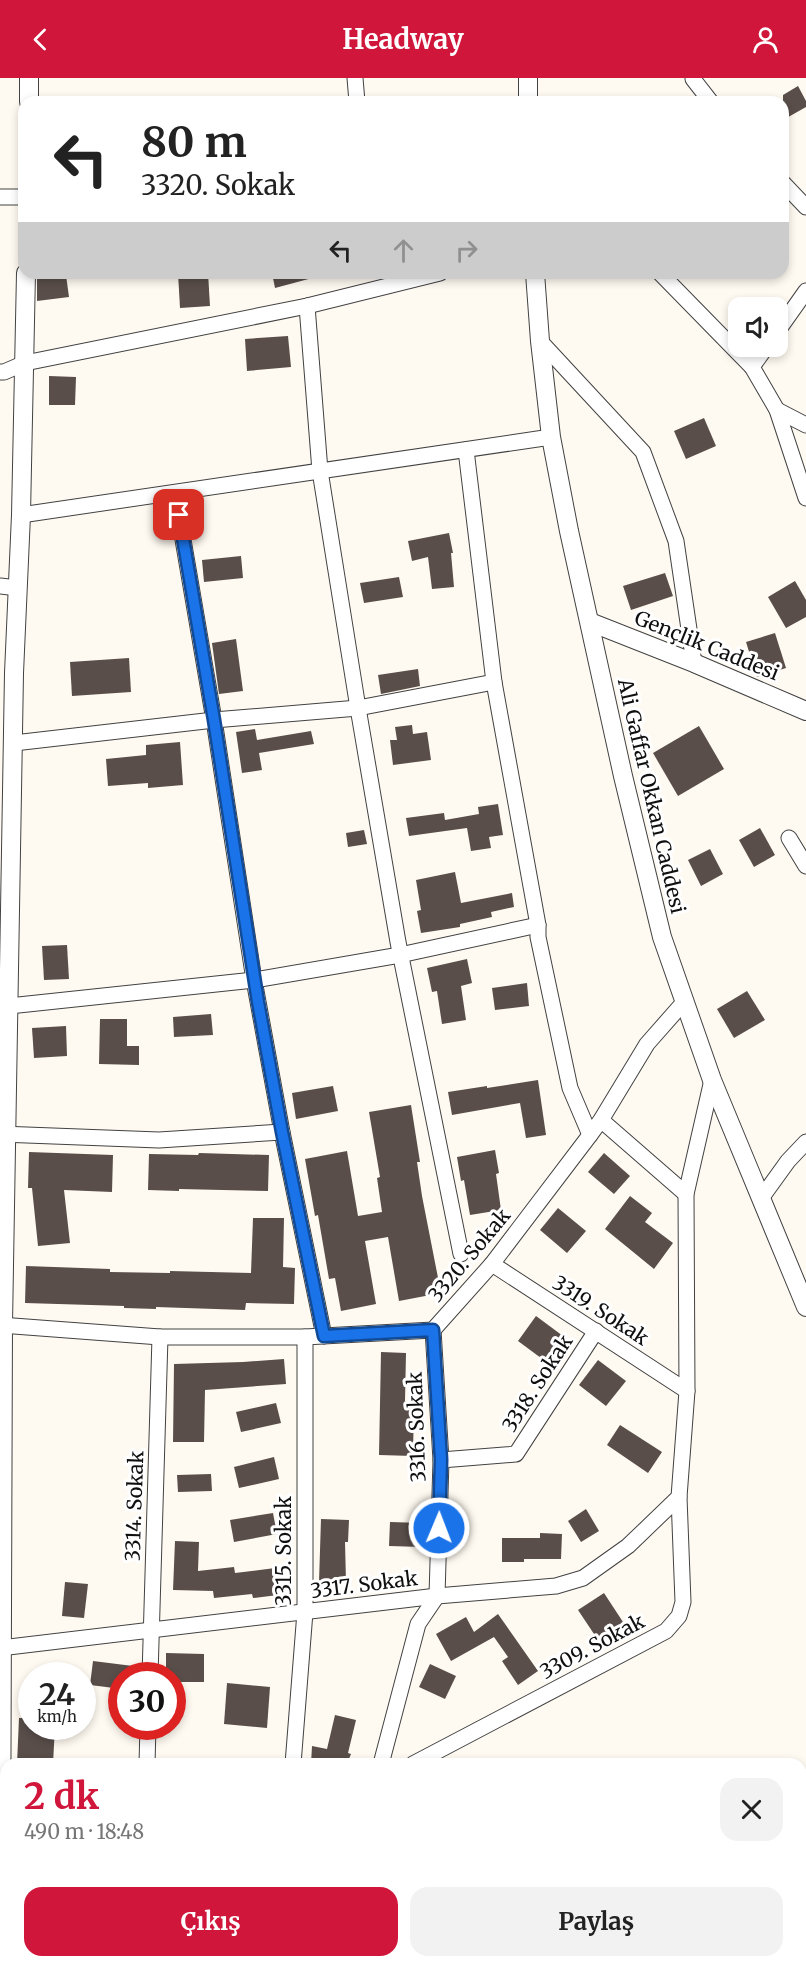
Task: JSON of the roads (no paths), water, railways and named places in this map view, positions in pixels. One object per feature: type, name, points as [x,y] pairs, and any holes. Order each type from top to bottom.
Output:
[{"type":"street","points":[[29,78],[29,96]]},
{"type":"street","points":[[355,78],[356,96]]},
{"type":"street","points":[[528,78],[528,96]]},
{"type":"street","points":[[693,78],[706,96]]},
{"type":"street","points":[[789,189],[806,207]]},
{"type":"street","points":[[0,197],[18,197]]},
{"type":"street","points":[[1,1758],[3,1135],[9,1006],[6,829],[9,733],[9,587],[21,515],[26,279]]},
{"type":"street","points":[[0,372],[25,363],[307,306],[416,279]]},
{"type":"street","name":"Ali Gaffar Okkan Caddesi","points":[[535,279],[551,437],[569,531],[662,937],[712,1080],[806,1307]]},
{"type":"street","points":[[666,279],[752,368],[777,410],[806,498]]},
{"type":"street","points":[[788,316],[806,291]]},
{"type":"street","points":[[307,306],[320,471],[358,708],[400,955],[461,1254]]},
{"type":"street","points":[[540,341],[643,452],[676,541],[694,663]]},
{"type":"street","points":[[752,368],[760,357]]},
{"type":"street","points":[[777,410],[806,425]]},
{"type":"street","points":[[21,515],[551,437]]},
{"type":"street","points":[[466,450],[494,682],[538,925],[538,937],[570,1088],[590,1136]]},
{"type":"street","points":[[175,493],[255,980],[282,1132],[324,1336]]},
{"type":"street","name":"Gençlik Caddesi","points":[[590,622],[806,711]]},
{"type":"street","points":[[9,733],[358,708],[494,682]]},
{"type":"street","points":[[789,838],[806,866]]},
{"type":"street","points":[[9,1006],[255,980],[400,955],[538,925]]},
{"type":"street","name":"3320. Sokak","points":[[2,1325],[160,1337],[305,1337],[433,1330],[492,1264],[590,1136],[647,1044],[684,1002]]},
{"type":"street","points":[[679,1497],[687,1391],[686,1194],[712,1080]]},
{"type":"street","points":[[602,1120],[686,1194]]},
{"type":"street","points":[[3,1135],[159,1140],[282,1132]]},
{"type":"street","points":[[762,1197],[788,1161],[806,1142]]},
{"type":"street","name":"3319. Sokak","points":[[492,1264],[687,1391]]},
{"type":"street","name":"3316. Sokak","points":[[433,1330],[441,1460],[437,1596]]},
{"type":"street","name":"3318. Sokak","points":[[441,1460],[516,1454],[596,1331]]},
{"type":"street","name":"3314. Sokak","points":[[151,1662],[160,1337]]},
{"type":"street","name":"3315. Sokak","points":[[294,1758],[304,1612],[305,1337]]},
{"type":"street","name":"3317. Sokak","points":[[0,1648],[437,1596],[556,1586],[583,1578],[628,1546],[679,1497]]},
{"type":"street","name":"3309. Sokak","points":[[424,1758],[666,1631],[679,1617],[683,1602],[679,1497]]},
{"type":"street","points":[[383,1758],[418,1624],[437,1596]]},
{"type":"street","points":[[147,1758],[148,1740]]}]
